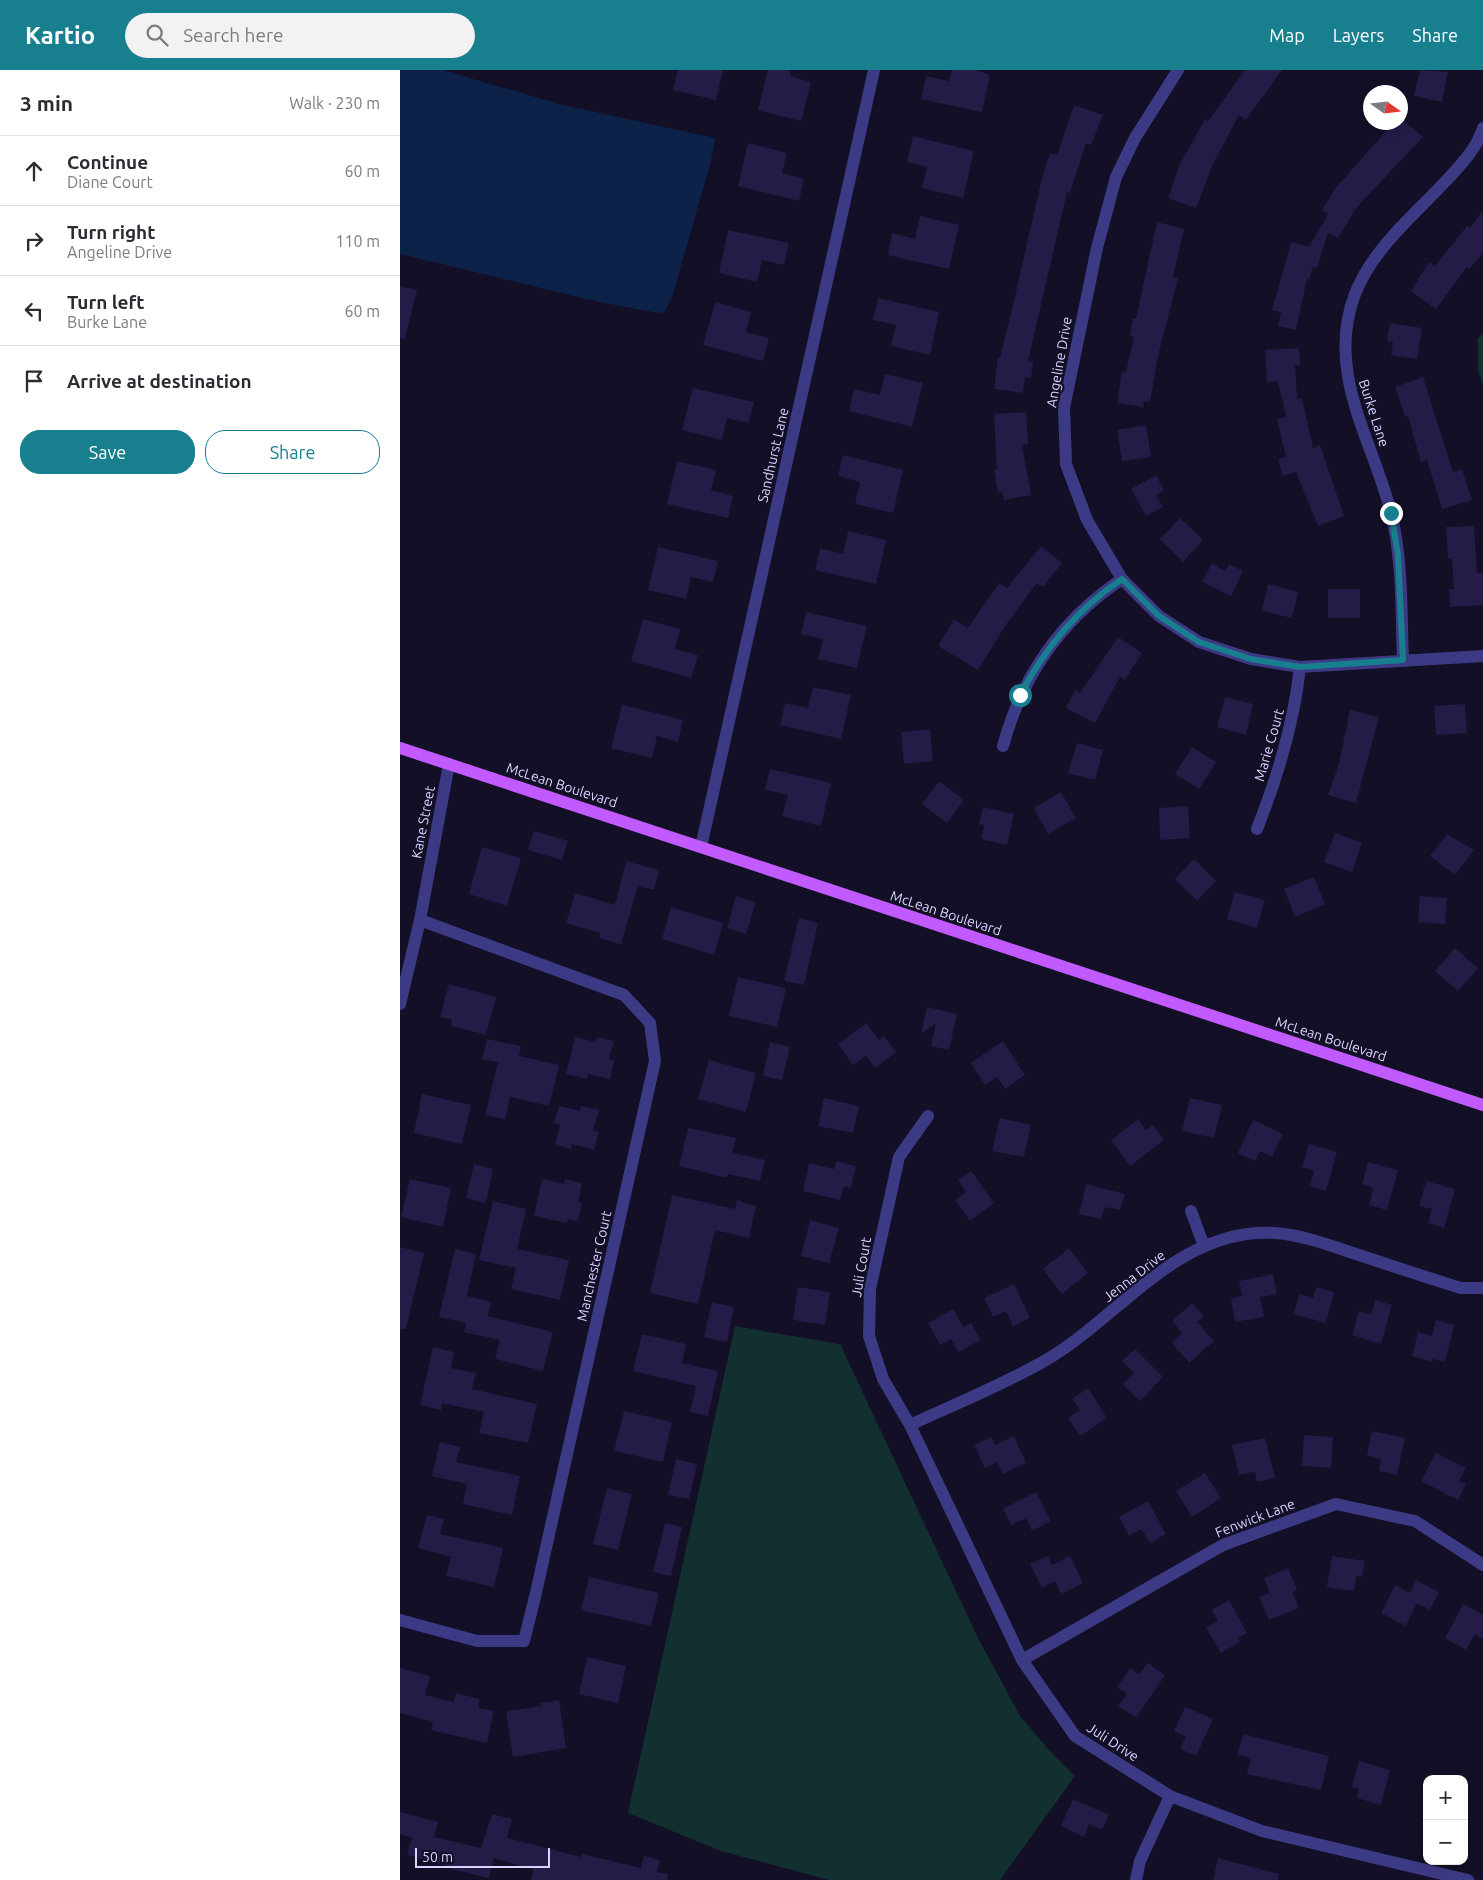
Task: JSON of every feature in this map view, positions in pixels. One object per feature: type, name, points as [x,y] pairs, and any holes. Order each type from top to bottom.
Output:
[{"type":"main road","name":"McLean Boulevard","points":[[400,748],[1483,1105]]},
{"type":"street","name":"Sandhurst Lane","points":[[701,847],[874,70]]},
{"type":"street","name":"Angeline Drive","points":[[1178,70],[1135,138],[1116,177],[1097,248],[1064,408],[1066,464],[1087,520],[1122,579],[1159,616],[1199,642],[1251,659],[1300,667],[1483,656]]},
{"type":"street","name":"Burke Lane","points":[[1403,660],[1398,555],[1391,513],[1347,383],[1346,339],[1354,296],[1370,262],[1464,162],[1483,128]]},
{"type":"street","points":[[1002,746],[1020,695],[1047,650],[1070,622],[1096,596],[1122,579]]},
{"type":"street","name":"Marie Court","points":[[1256,829],[1272,791],[1286,747],[1296,708],[1300,667]]},
{"type":"street","name":"Kane Street","points":[[400,1004],[420,920],[449,764]]},
{"type":"street","name":"Manchester Court","points":[[400,1620],[477,1641],[524,1641],[655,1061],[650,1023],[624,994],[420,920]]},
{"type":"street","name":"Juli Court","points":[[910,1425],[883,1379],[869,1336],[870,1289],[899,1157],[928,1116]]},
{"type":"street","points":[[1191,1211],[1204,1246]]},
{"type":"street","name":"Jenna Drive","points":[[910,1425],[1046,1360],[1080,1338],[1162,1270],[1204,1246],[1238,1236],[1276,1233],[1318,1242],[1461,1288],[1483,1288]]},
{"type":"street","name":"Juli Drive","points":[[910,1425],[1022,1660],[1075,1736],[1170,1796],[1262,1830],[1468,1880]]},
{"type":"street","name":"Fenwick Lane","points":[[1022,1660],[1223,1545],[1336,1504],[1415,1521],[1483,1565]]},
{"type":"street","points":[[1136,1880],[1140,1861],[1170,1796]]},
{"type":"green space","points":[[1483,333],[1483,384],[1478,371],[1478,338]]},
{"type":"green space","points":[[735,1326],[840,1344],[977,1636],[1020,1716],[1049,1750],[1075,1776],[1000,1880],[829,1880],[721,1851],[628,1813]]},
{"type":"water","points":[[400,70],[442,70],[563,105],[715,138],[711,161],[673,294],[665,311],[659,313],[599,302],[400,254]]},
{"type":"building","points":[[678,70],[723,70],[716,100],[673,90]]},
{"type":"building","points":[[768,70],[791,70],[790,76],[811,82],[801,121],[758,110]]},
{"type":"building","points":[[952,70],[976,70],[990,75],[982,112],[921,99],[926,76],[949,81]]},
{"type":"building","points":[[1245,70],[1282,70],[1246,120],[1239,115],[1212,166],[1196,208],[1168,198],[1179,166],[1205,119],[1208,121]]},
{"type":"building","points":[[1420,70],[1448,72],[1442,102],[1414,96]]},
{"type":"building","points":[[1074,105],[1103,115],[1091,145],[1086,143],[1070,193],[1067,192],[1028,361],[1033,362],[1031,378],[1025,377],[1023,393],[994,389],[998,357],[1000,357],[1013,305],[1042,178],[1050,153],[1057,155]]},
{"type":"building","points":[[1408,124],[1423,137],[1356,208],[1338,238],[1328,233],[1317,268],[1313,267],[1309,279],[1307,279],[1296,330],[1278,326],[1281,312],[1272,310],[1291,242],[1309,247],[1328,214],[1322,210],[1334,190],[1387,130],[1408,130]]},
{"type":"building","points":[[913,136],[974,151],[963,198],[922,188],[927,167],[907,162]]},
{"type":"building","points":[[748,143],[787,153],[782,173],[804,179],[799,201],[738,186]]},
{"type":"building","points":[[1483,210],[1483,253],[1469,269],[1467,267],[1436,309],[1411,291],[1429,262],[1435,266],[1467,226],[1470,228]]},
{"type":"building","points":[[920,216],[959,225],[949,269],[888,255],[892,233],[915,239]]},
{"type":"building","points":[[1157,222],[1184,229],[1173,277],[1178,278],[1158,356],[1150,402],[1143,401],[1144,407],[1117,403],[1122,371],[1126,372],[1134,337],[1130,336],[1133,319],[1136,319]]},
{"type":"building","points":[[728,230],[789,243],[784,265],[762,260],[757,282],[719,273]]},
{"type":"building","points":[[400,286],[417,290],[405,339],[400,338]]},
{"type":"building","points":[[878,298],[939,312],[930,355],[891,346],[896,325],[873,320]]},
{"type":"building","points":[[715,302],[751,312],[746,332],[769,338],[763,361],[703,345]]},
{"type":"building","points":[[1390,323],[1422,328],[1417,359],[1391,355],[1393,342],[1387,341]]},
{"type":"building","points":[[1299,348],[1300,365],[1295,365],[1297,399],[1302,398],[1313,448],[1320,445],[1344,516],[1318,526],[1296,472],[1283,476],[1278,459],[1286,457],[1277,419],[1286,417],[1278,381],[1267,382],[1265,350]]},
{"type":"building","points":[[885,374],[923,383],[912,427],[849,411],[854,389],[880,395]]},
{"type":"building","points":[[1423,377],[1453,472],[1462,469],[1472,500],[1442,509],[1427,460],[1421,462],[1408,416],[1405,417],[1395,387]]},
{"type":"building","points":[[693,388],[754,402],[749,423],[727,418],[722,440],[682,430]]},
{"type":"building","points":[[1026,412],[1028,444],[1022,445],[1031,495],[1004,500],[1002,492],[998,493],[994,469],[997,469],[994,414]]},
{"type":"building","points":[[1146,425],[1151,457],[1122,461],[1117,430]]},
{"type":"building","points":[[843,455],[903,470],[893,513],[855,504],[860,482],[838,476]]},
{"type":"building","points":[[677,461],[716,470],[711,490],[733,496],[728,518],[667,504]]},
{"type":"building","points":[[1156,475],[1164,490],[1156,495],[1163,507],[1146,516],[1131,489]]},
{"type":"building","points":[[1180,518],[1203,540],[1183,562],[1160,539]]},
{"type":"building","points":[[1474,526],[1477,573],[1483,573],[1483,605],[1450,607],[1449,589],[1454,589],[1452,558],[1448,559],[1446,527]]},
{"type":"building","points":[[848,531],[886,540],[876,584],[815,570],[820,548],[843,554]]},
{"type":"building","points":[[1041,546],[1062,563],[1043,587],[1037,583],[1005,626],[978,670],[938,646],[954,619],[968,628],[999,583],[1007,588]]},
{"type":"building","points":[[658,547],[718,561],[713,582],[691,577],[686,599],[648,590]]},
{"type":"building","points":[[1212,563],[1225,571],[1229,564],[1243,571],[1231,596],[1202,582]]},
{"type":"building","points":[[1268,584],[1298,592],[1292,618],[1262,611]]},
{"type":"building","points":[[1328,589],[1360,589],[1360,618],[1328,618]]},
{"type":"building","points":[[806,612],[867,626],[857,668],[818,659],[823,639],[801,634]]},
{"type":"building","points":[[643,619],[680,629],[675,649],[698,655],[691,678],[631,661]]},
{"type":"building","points":[[1118,637],[1142,653],[1125,680],[1120,677],[1095,723],[1066,708],[1075,690],[1080,693]]},
{"type":"building","points":[[813,687],[851,695],[841,739],[780,725],[785,703],[808,708]]},
{"type":"building","points":[[1225,697],[1253,704],[1246,735],[1217,727]]},
{"type":"building","points":[[1465,704],[1467,733],[1436,735],[1434,706]]},
{"type":"building","points":[[622,705],[683,720],[678,742],[657,736],[652,758],[611,748]]},
{"type":"building","points":[[1350,710],[1379,717],[1356,803],[1328,795],[1339,764]]},
{"type":"building","points":[[930,729],[933,761],[904,764],[901,732]]},
{"type":"building","points":[[1077,743],[1103,750],[1095,780],[1068,773]]},
{"type":"building","points":[[1192,747],[1216,762],[1199,789],[1175,774]]},
{"type":"building","points":[[770,769],[831,783],[821,826],[782,816],[788,795],[765,790]]},
{"type":"building","points":[[939,781],[964,800],[947,823],[922,804]]},
{"type":"building","points":[[1061,792],[1076,818],[1048,834],[1034,808]]},
{"type":"building","points":[[1188,806],[1190,838],[1160,840],[1159,808]]},
{"type":"building","points":[[983,807],[1014,814],[1007,845],[981,839],[984,825],[979,824]]},
{"type":"building","points":[[534,831],[568,841],[562,860],[528,850]]},
{"type":"building","points":[[1335,833],[1362,843],[1352,872],[1324,862]]},
{"type":"building","points":[[1447,834],[1474,850],[1455,875],[1430,856]]},
{"type":"building","points":[[482,847],[521,858],[507,906],[469,894]]},
{"type":"building","points":[[1194,859],[1216,881],[1197,901],[1175,879]]},
{"type":"building","points":[[626,861],[659,870],[654,890],[638,886],[621,944],[599,938],[600,933],[566,923],[575,893],[615,905]]},
{"type":"building","points":[[1314,877],[1325,904],[1295,917],[1284,889]]},
{"type":"building","points":[[1235,892],[1265,900],[1257,928],[1227,919]]},
{"type":"building","points":[[736,896],[756,902],[746,934],[727,928]]},
{"type":"building","points":[[1420,896],[1447,898],[1445,924],[1418,922]]},
{"type":"building","points":[[671,907],[723,923],[714,955],[662,939]]},
{"type":"building","points":[[799,918],[818,923],[804,985],[784,981]]},
{"type":"building","points":[[1455,948],[1478,968],[1458,991],[1435,971]]},
{"type":"building","points":[[738,977],[786,988],[777,1027],[729,1016]]},
{"type":"building","points":[[449,984],[496,997],[486,1035],[451,1026],[452,1020],[440,1017]]},
{"type":"building","points":[[927,1007],[957,1014],[949,1050],[931,1046],[936,1023],[921,1034]]},
{"type":"building","points":[[866,1023],[879,1040],[884,1036],[896,1052],[875,1068],[866,1056],[853,1065],[838,1044]]},
{"type":"building","points":[[575,1037],[596,1042],[597,1037],[614,1041],[609,1059],[614,1061],[610,1079],[588,1074],[587,1079],[566,1074]]},
{"type":"building","points":[[487,1039],[521,1046],[519,1056],[559,1065],[549,1106],[510,1097],[505,1119],[485,1115],[498,1062],[482,1059]]},
{"type":"building","points":[[1003,1041],[1025,1075],[1005,1089],[997,1077],[985,1085],[971,1063]]},
{"type":"building","points":[[770,1042],[790,1047],[782,1080],[763,1076]]},
{"type":"building","points":[[709,1060],[756,1073],[746,1112],[698,1099]]},
{"type":"building","points":[[422,1094],[471,1105],[462,1144],[414,1133]]},
{"type":"building","points":[[824,1098],[859,1106],[853,1133],[818,1126]]},
{"type":"building","points":[[1190,1098],[1222,1105],[1214,1138],[1182,1131]]},
{"type":"building","points":[[559,1106],[580,1111],[581,1106],[599,1110],[593,1130],[599,1132],[594,1150],[572,1144],[571,1149],[555,1145],[560,1124],[554,1123]]},
{"type":"building","points":[[1000,1118],[1031,1125],[1024,1157],[992,1151]]},
{"type":"building","points":[[1138,1119],[1146,1130],[1153,1125],[1164,1140],[1130,1166],[1111,1140]]},
{"type":"building","points":[[1253,1120],[1283,1134],[1272,1157],[1260,1151],[1255,1161],[1238,1153]]},
{"type":"building","points":[[688,1128],[736,1138],[732,1153],[765,1160],[760,1181],[728,1174],[727,1178],[679,1166]]},
{"type":"building","points":[[1309,1144],[1337,1152],[1326,1191],[1310,1186],[1314,1171],[1302,1167]]},
{"type":"building","points":[[836,1161],[856,1166],[851,1188],[844,1187],[840,1200],[803,1191],[809,1163],[834,1169]]},
{"type":"building","points":[[1368,1162],[1398,1170],[1387,1210],[1369,1205],[1373,1188],[1362,1184]]},
{"type":"building","points":[[474,1164],[493,1169],[486,1203],[466,1198]]},
{"type":"building","points":[[971,1171],[994,1203],[970,1221],[955,1200],[966,1192],[958,1180]]},
{"type":"building","points":[[410,1179],[451,1188],[443,1227],[401,1217]]},
{"type":"building","points":[[542,1179],[564,1184],[565,1179],[582,1183],[578,1202],[582,1203],[578,1221],[568,1219],[567,1223],[534,1216]]},
{"type":"building","points":[[1426,1181],[1455,1189],[1444,1228],[1428,1223],[1432,1209],[1419,1206]]},
{"type":"building","points":[[1086,1184],[1125,1194],[1120,1210],[1105,1207],[1101,1219],[1079,1214]]},
{"type":"building","points":[[672,1195],[735,1209],[737,1200],[756,1206],[749,1238],[715,1230],[698,1304],[650,1293]]},
{"type":"building","points":[[493,1201],[526,1209],[517,1249],[569,1260],[560,1300],[511,1289],[516,1268],[479,1260]]},
{"type":"building","points":[[810,1220],[839,1228],[829,1263],[801,1256]]},
{"type":"building","points":[[400,1247],[424,1253],[406,1329],[400,1329]]},
{"type":"building","points":[[1069,1248],[1088,1273],[1062,1294],[1043,1269]]},
{"type":"building","points":[[455,1249],[476,1254],[467,1296],[491,1302],[488,1316],[553,1332],[543,1371],[495,1359],[500,1340],[464,1332],[466,1323],[439,1317]]},
{"type":"building","points":[[1273,1274],[1277,1294],[1260,1297],[1264,1317],[1235,1322],[1231,1298],[1242,1296],[1239,1281]]},
{"type":"building","points":[[1014,1284],[1030,1318],[1013,1326],[1006,1311],[993,1317],[984,1298]]},
{"type":"building","points":[[798,1287],[830,1292],[825,1325],[793,1320]]},
{"type":"building","points":[[1316,1287],[1334,1292],[1326,1323],[1294,1314],[1299,1294],[1313,1298]]},
{"type":"building","points":[[1375,1300],[1392,1305],[1381,1344],[1352,1335],[1359,1311],[1371,1315]]},
{"type":"building","points":[[712,1302],[734,1307],[727,1342],[704,1337]]},
{"type":"building","points":[[1192,1303],[1204,1316],[1197,1322],[1214,1341],[1189,1363],[1172,1343],[1182,1333],[1172,1321]]},
{"type":"building","points":[[953,1309],[963,1327],[971,1323],[981,1340],[958,1352],[951,1339],[940,1345],[928,1323]]},
{"type":"building","points":[[1436,1320],[1454,1325],[1445,1362],[1432,1359],[1432,1362],[1412,1356],[1418,1332],[1432,1336]]},
{"type":"building","points":[[642,1334],[686,1344],[682,1363],[718,1371],[708,1416],[690,1412],[696,1386],[633,1371]]},
{"type":"building","points":[[433,1347],[454,1352],[451,1368],[476,1373],[472,1389],[537,1404],[528,1443],[479,1433],[484,1412],[442,1403],[441,1410],[420,1405]]},
{"type":"building","points":[[1135,1349],[1163,1377],[1140,1401],[1123,1384],[1134,1373],[1122,1361]]},
{"type":"building","points":[[1088,1388],[1107,1418],[1080,1436],[1068,1418],[1080,1410],[1072,1399]]},
{"type":"building","points":[[624,1411],[672,1422],[663,1462],[614,1451]]},
{"type":"building","points":[[1372,1431],[1405,1438],[1397,1475],[1379,1471],[1381,1459],[1367,1456]]},
{"type":"building","points":[[1304,1435],[1333,1437],[1331,1468],[1302,1466]]},
{"type":"building","points":[[1014,1436],[1026,1463],[1003,1474],[997,1462],[985,1468],[974,1445],[991,1437],[995,1445]]},
{"type":"building","points":[[1265,1438],[1275,1478],[1257,1482],[1255,1472],[1239,1475],[1232,1445]]},
{"type":"building","points":[[440,1442],[460,1447],[456,1462],[520,1476],[512,1515],[463,1504],[467,1484],[432,1476]]},
{"type":"building","points":[[1436,1453],[1466,1468],[1459,1481],[1466,1484],[1458,1500],[1421,1481]]},
{"type":"building","points":[[676,1459],[697,1464],[689,1499],[668,1495]]},
{"type":"building","points":[[1205,1473],[1221,1498],[1192,1517],[1176,1491]]},
{"type":"building","points":[[607,1488],[632,1494],[618,1550],[593,1544]]},
{"type":"building","points":[[1036,1492],[1051,1521],[1032,1531],[1026,1518],[1011,1525],[1003,1509]]},
{"type":"building","points":[[1148,1501],[1166,1534],[1150,1543],[1141,1529],[1129,1536],[1119,1517]]},
{"type":"building","points":[[427,1515],[444,1519],[440,1534],[503,1548],[494,1587],[446,1576],[451,1557],[418,1548]]},
{"type":"building","points":[[665,1523],[682,1527],[671,1576],[653,1572]]},
{"type":"building","points":[[1048,1556],[1052,1565],[1070,1556],[1083,1583],[1061,1594],[1055,1581],[1042,1588],[1030,1564]]},
{"type":"building","points":[[1332,1556],[1365,1561],[1362,1577],[1356,1576],[1354,1591],[1327,1587]]},
{"type":"building","points":[[1288,1568],[1297,1590],[1292,1592],[1299,1608],[1269,1620],[1259,1597],[1270,1593],[1264,1578]]},
{"type":"building","points":[[589,1577],[659,1593],[651,1626],[581,1610]]},
{"type":"building","points":[[1416,1580],[1439,1592],[1430,1610],[1417,1603],[1406,1626],[1381,1613],[1395,1585],[1410,1593]]},
{"type":"building","points":[[1229,1600],[1247,1633],[1238,1638],[1240,1642],[1221,1653],[1206,1628],[1218,1621],[1212,1610]]},
{"type":"building","points":[[1463,1604],[1483,1615],[1483,1639],[1475,1634],[1466,1650],[1445,1638]]},
{"type":"building","points":[[587,1657],[626,1666],[618,1703],[579,1694]]},
{"type":"building","points":[[1148,1663],[1165,1675],[1136,1718],[1118,1706],[1127,1694],[1117,1687],[1130,1668],[1139,1674]]},
{"type":"building","points":[[400,1668],[430,1676],[425,1695],[454,1702],[456,1693],[480,1699],[478,1708],[494,1711],[487,1743],[431,1730],[433,1722],[400,1713]]},
{"type":"building","points":[[559,1700],[566,1748],[513,1757],[506,1711],[542,1706],[541,1703]]},
{"type":"building","points":[[1185,1707],[1213,1719],[1196,1756],[1180,1749],[1186,1737],[1174,1731]]},
{"type":"building","points":[[1243,1734],[1329,1756],[1321,1790],[1247,1774],[1251,1758],[1237,1755]]},
{"type":"building","points":[[1359,1761],[1390,1770],[1381,1805],[1357,1798],[1359,1789],[1352,1787]]},
{"type":"building","points":[[1073,1799],[1109,1815],[1102,1830],[1089,1824],[1084,1837],[1061,1826]]},
{"type":"building","points":[[400,1812],[438,1822],[434,1837],[481,1848],[492,1814],[512,1819],[507,1838],[581,1857],[582,1854],[641,1868],[644,1856],[660,1860],[657,1872],[668,1874],[667,1880],[531,1880],[533,1869],[494,1858],[489,1878],[451,1869],[452,1867],[407,1855],[412,1838],[400,1834]]},
{"type":"building","points":[[1218,1858],[1279,1874],[1278,1880],[1213,1880]]},
{"type":"route","points":[[1020,695],[1047,650],[1070,622],[1096,596],[1122,579],[1159,616],[1199,642],[1251,659],[1300,667],[1403,660],[1398,555],[1391,513]]}]
